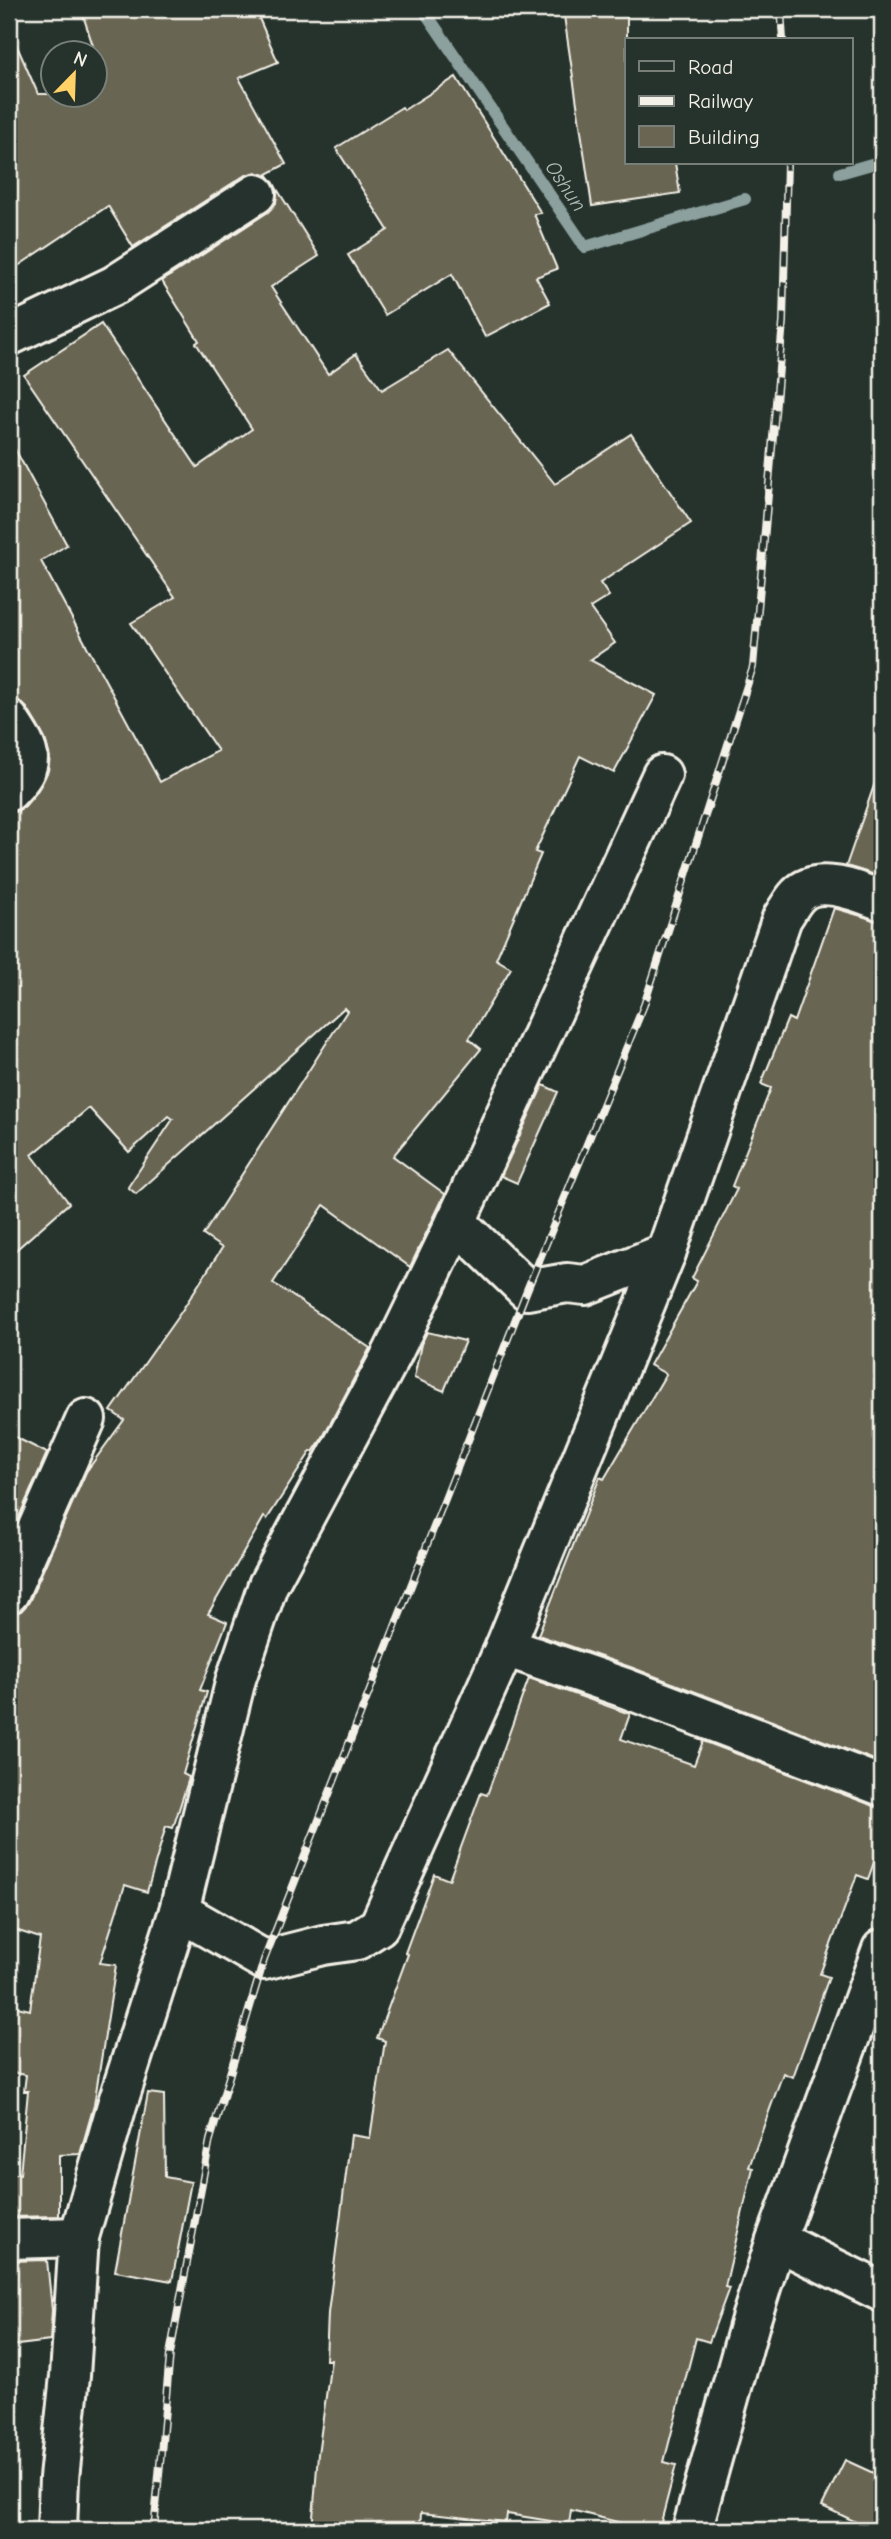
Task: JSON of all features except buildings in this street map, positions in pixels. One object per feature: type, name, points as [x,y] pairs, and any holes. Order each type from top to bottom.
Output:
[{"type":"street","points":[[9,336],[115,285],[256,194]]},
{"type":"street","points":[[9,720],[28,749],[28,765],[22,778],[9,791]]},
{"type":"street","points":[[57,2530],[79,2237],[178,1911],[236,1679],[268,1585],[392,1354],[456,1222],[662,775]]},
{"type":"street","points":[[178,1911],[264,1960],[323,1945],[357,1940],[379,1926],[505,1647],[666,1253],[782,918],[799,893],[820,885],[858,892],[882,901]]},
{"type":"street","points":[[456,1222],[527,1290],[567,1283],[585,1285],[666,1253]]},
{"type":"street","points":[[9,1593],[86,1419]]},
{"type":"street","points":[[505,1647],[625,1688],[882,1786]]},
{"type":"street","points":[[692,2530],[776,2240],[882,1950]]},
{"type":"street","points":[[9,2239],[79,2237]]},
{"type":"street","points":[[776,2240],[882,2291]]},
{"type":"waterway","name":"Oshun","points":[[423,9],[585,247],[745,199]]},
{"type":"waterway","name":"Oshun","points":[[840,173],[882,161]]},
{"type":"railway","points":[[781,9],[783,38]]},
{"type":"railway","points":[[154,2530],[170,2354],[210,2140],[264,1960],[527,1290],[644,1005],[753,667],[783,322],[787,164]]}]
